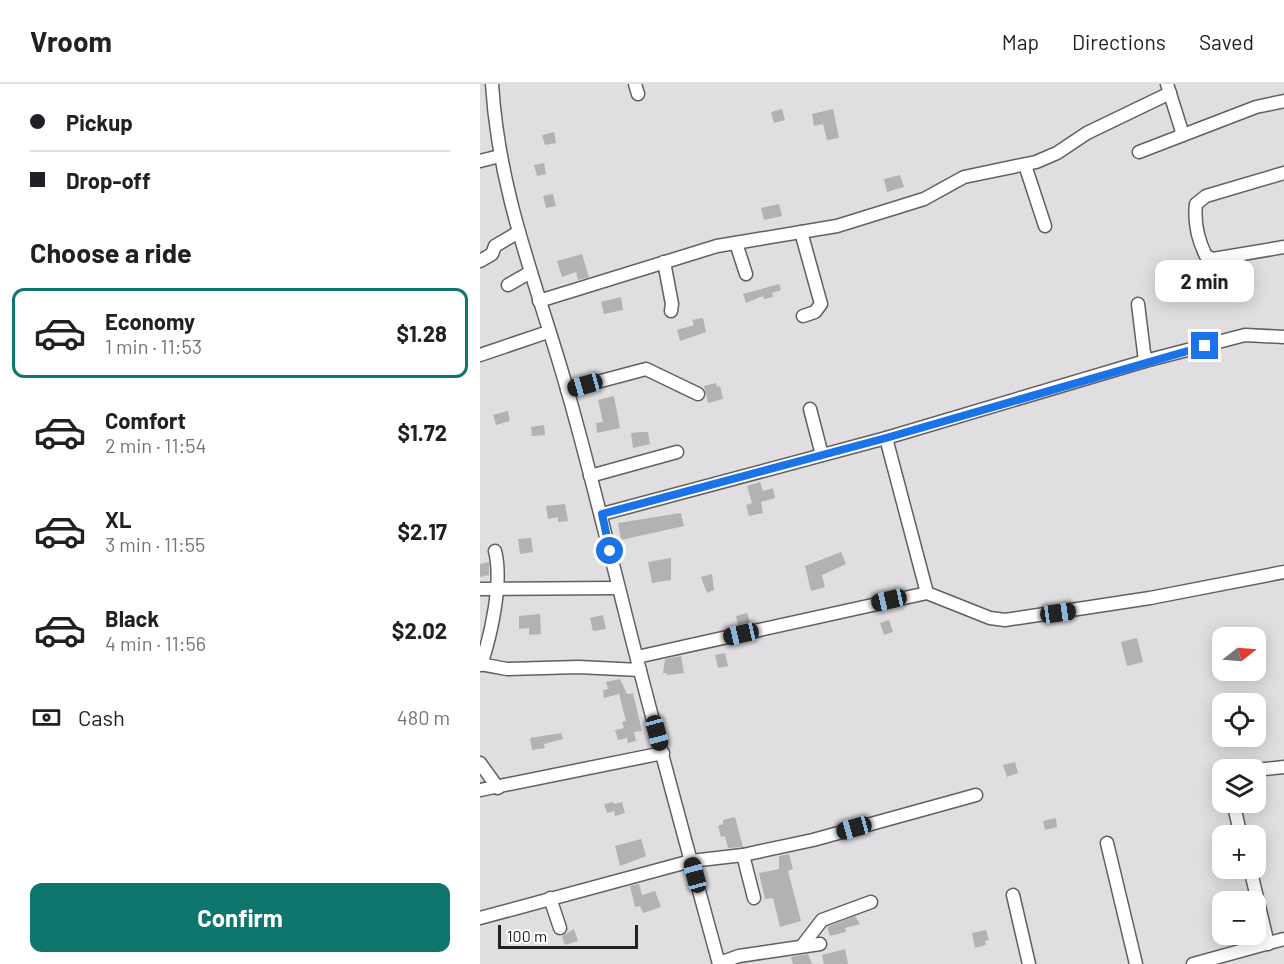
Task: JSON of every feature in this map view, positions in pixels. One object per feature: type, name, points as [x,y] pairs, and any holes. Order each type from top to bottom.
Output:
[{"type":"street","points":[[492,84],[500,156],[517,233],[567,390],[602,514],[618,588],[719,964],[738,956],[820,944]]},
{"type":"street","points":[[539,301],[717,246],[837,225],[924,199],[964,177],[1048,158],[1087,133],[1168,88],[1183,135]]},
{"type":"street","points":[[1139,152],[1256,107],[1284,101]]},
{"type":"street","points":[[480,161],[500,156]]},
{"type":"street","points":[[1025,165],[1045,226]]},
{"type":"street","points":[[1284,173],[1206,196],[1196,204],[1194,216],[1206,256],[1213,259],[1284,247]]},
{"type":"street","points":[[801,232],[820,304],[815,312],[803,316]]},
{"type":"street","points":[[480,261],[492,254],[495,246],[517,233]]},
{"type":"street","points":[[736,243],[746,274]]},
{"type":"street","points":[[664,262],[672,304],[671,311]]},
{"type":"street","points":[[508,285],[529,273]]},
{"type":"street","points":[[1138,304],[1145,361]]},
{"type":"street","points":[[480,355],[548,332]]},
{"type":"street","points":[[602,514],[886,438],[1145,361],[1245,335],[1284,337]]},
{"type":"street","points":[[567,390],[646,369],[698,394]]},
{"type":"street","points":[[810,409],[822,455]]},
{"type":"street","points":[[886,438],[927,593]]},
{"type":"street","points":[[591,476],[677,452]]},
{"type":"street","points":[[495,551],[498,562],[496,589],[481,664],[507,669],[578,667],[640,670]]},
{"type":"street","points":[[637,657],[927,593],[990,618],[1005,620],[1150,598],[1284,572]]},
{"type":"street","points":[[480,589],[618,588]]},
{"type":"street","points":[[480,790],[663,753]]},
{"type":"street","points":[[480,763],[498,788]]},
{"type":"street","points":[[1266,769],[1284,767]]},
{"type":"street","points":[[480,918],[691,861],[743,855],[813,840],[976,795]]},
{"type":"street","points":[[1107,843],[1136,964]]},
{"type":"street","points":[[743,855],[754,898]]},
{"type":"street","points":[[1253,879],[1268,944]]},
{"type":"street","points":[[1012,895],[1029,964]]},
{"type":"street","points":[[550,898],[560,928]]},
{"type":"street","points":[[802,946],[822,920],[871,902]]},
{"type":"street","points":[[1193,964],[1284,939]]},
{"type":"building","points":[[782,109],[785,120],[774,123],[771,112]]},
{"type":"building","points":[[833,109],[839,138],[827,140],[823,124],[814,126],[812,114]]},
{"type":"building","points":[[554,132],[556,143],[545,145],[542,135]]},
{"type":"building","points":[[544,163],[546,174],[537,176],[534,165]]},
{"type":"building","points":[[900,175],[904,187],[887,192],[884,179]]},
{"type":"building","points":[[553,194],[556,206],[546,208],[543,196]]},
{"type":"building","points":[[779,204],[782,216],[764,220],[761,208]]},
{"type":"building","points":[[582,254],[589,277],[578,280],[576,272],[562,277],[557,261]]},
{"type":"building","points":[[779,284],[781,290],[772,293],[773,297],[764,299],[763,296],[746,303],[743,294]]},
{"type":"building","points":[[621,297],[623,310],[604,314],[601,302]]},
{"type":"building","points":[[703,318],[706,332],[680,341],[677,330],[694,325],[692,320]]},
{"type":"building","points":[[716,383],[717,387],[720,386],[723,399],[708,403],[704,386]]},
{"type":"building","points":[[614,396],[620,428],[597,433],[596,423],[603,422],[598,400]]},
{"type":"building","points":[[508,411],[510,421],[496,425],[493,415]]},
{"type":"building","points":[[544,425],[545,435],[532,436],[531,427]]},
{"type":"building","points":[[648,432],[650,444],[633,448],[631,433]]},
{"type":"building","points":[[760,482],[763,491],[773,488],[775,498],[761,502],[763,513],[749,516],[746,505],[752,503],[747,486]]},
{"type":"building","points":[[565,504],[568,521],[558,522],[558,517],[548,519],[546,506]]},
{"type":"building","points":[[681,513],[684,526],[621,540],[618,523]]},
{"type":"building","points":[[531,538],[533,552],[520,554],[518,539]]},
{"type":"building","points":[[841,552],[846,564],[822,575],[825,587],[811,591],[805,566]]},
{"type":"building","points":[[671,558],[671,580],[652,583],[648,562]]},
{"type":"building","points":[[489,562],[489,575],[480,577],[480,564]]},
{"type":"building","points":[[712,574],[714,590],[707,593],[701,577]]},
{"type":"building","points":[[747,613],[750,622],[738,625],[736,616]]},
{"type":"building","points":[[540,614],[541,634],[529,635],[529,628],[519,629],[519,616]]},
{"type":"building","points":[[603,615],[606,629],[593,631],[590,618]]},
{"type":"building","points":[[889,620],[893,632],[884,635],[880,623]]},
{"type":"building","points":[[1137,638],[1143,662],[1127,666],[1121,642]]},
{"type":"building","points":[[725,653],[728,666],[718,668],[715,655]]},
{"type":"building","points":[[681,656],[684,673],[667,675],[663,673],[665,659]]},
{"type":"building","points":[[620,679],[627,694],[633,693],[642,731],[634,732],[636,741],[628,743],[627,738],[618,740],[615,730],[624,728],[622,722],[626,721],[619,694],[604,698],[603,690],[608,689],[606,682]]},
{"type":"building","points":[[561,733],[563,739],[544,744],[545,748],[532,750],[530,738]]},
{"type":"building","points":[[1015,762],[1018,773],[1007,777],[1003,765]]},
{"type":"building","points":[[613,802],[614,804],[622,802],[625,813],[615,816],[614,811],[607,813],[604,804]]},
{"type":"building","points":[[735,817],[743,847],[728,848],[725,836],[721,837],[718,826],[723,824],[723,820]]},
{"type":"building","points":[[1056,818],[1057,827],[1045,830],[1043,821]]},
{"type":"building","points":[[641,839],[646,856],[620,866],[615,846]]},
{"type":"building","points":[[789,854],[793,869],[788,871],[801,921],[780,927],[773,898],[765,899],[759,873],[779,869],[779,856]]},
{"type":"building","points":[[639,884],[642,895],[655,891],[661,907],[643,913],[640,906],[635,907],[630,886]]},
{"type":"building","points":[[855,916],[860,924],[845,928],[846,932],[830,936],[827,927]]},
{"type":"building","points":[[574,929],[578,941],[565,945],[562,936]]},
{"type":"building","points":[[986,930],[989,940],[985,941],[986,945],[975,948],[972,933]]},
{"type":"building","points":[[845,949],[848,964],[824,964],[822,955]]},
{"type":"building","points":[[808,954],[812,964],[793,964],[791,957]]},
{"type":"route","points":[[610,551],[602,514],[886,438],[1145,361],[1205,346]]}]
